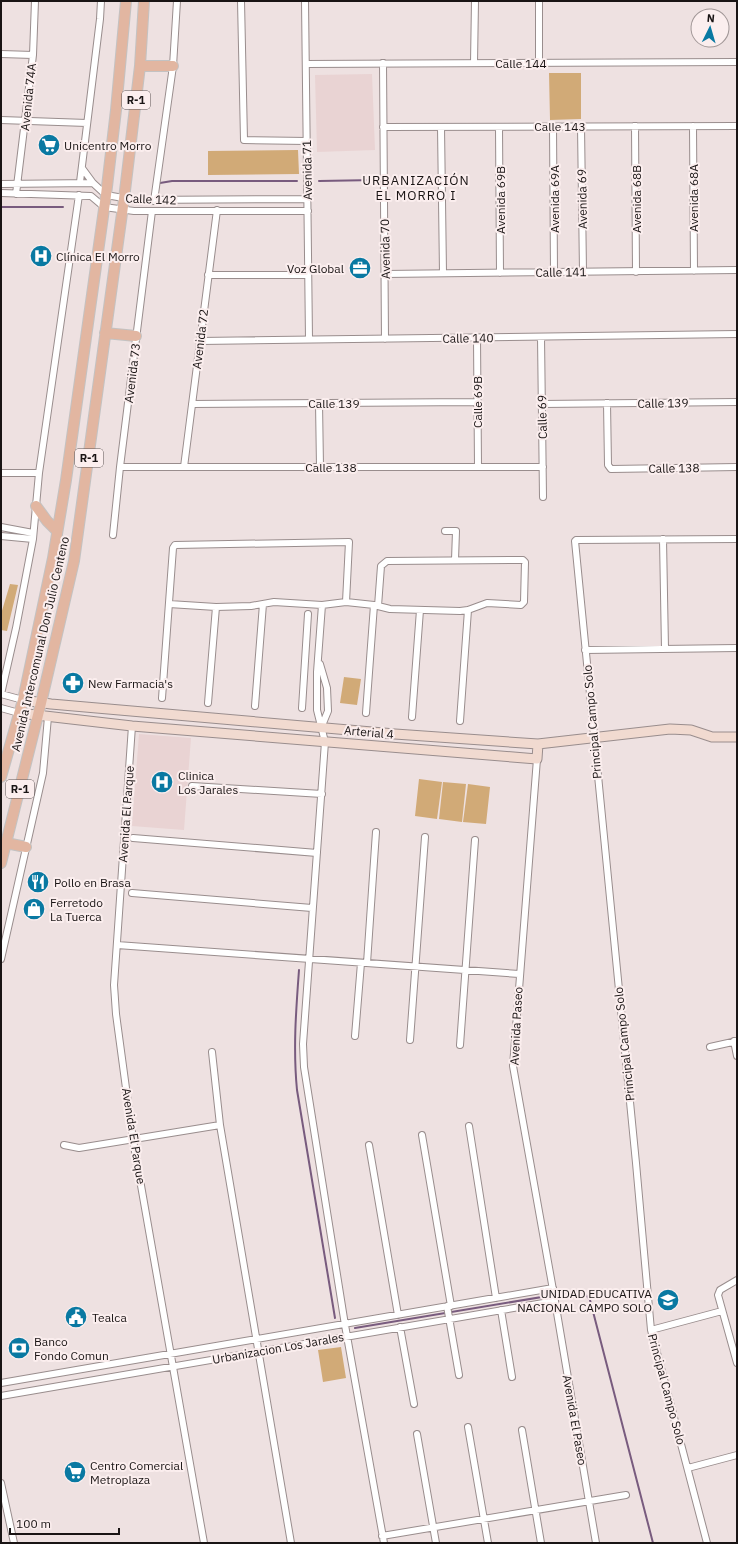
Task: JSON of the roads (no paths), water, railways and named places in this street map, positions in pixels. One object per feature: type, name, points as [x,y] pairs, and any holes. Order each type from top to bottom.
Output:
[{"type":"main road","name":"Avenida Intercomunal Don Julio Centeno","points":[[1,777],[23,700],[66,480],[106,195],[116,110],[126,1]]},
{"type":"main road","name":"Avenida Intercomunal Don Julio Centeno","points":[[1,863],[38,716],[74,561],[123,210],[140,66],[144,1]]},
{"type":"main road","points":[[140,66],[173,66]]},
{"type":"main road","points":[[105,333],[136,336]]},
{"type":"main road","points":[[36,506],[47,521],[57,531]]},
{"type":"main road","points":[[6,843],[26,847]]},
{"type":"street","name":"Avenida 74A","points":[[16,194],[33,55],[35,1]]},
{"type":"street","points":[[80,182],[101,1]]},
{"type":"street","points":[[154,201],[173,66],[178,1]]},
{"type":"street","points":[[241,1],[244,140],[307,141]]},
{"type":"street","name":"Avenida 71","points":[[305,1],[309,339]]},
{"type":"street","points":[[474,63],[475,1]]},
{"type":"street","points":[[539,63],[540,1]]},
{"type":"street","points":[[1,54],[33,55]]},
{"type":"street","name":"Calle 144","points":[[306,64],[737,62]]},
{"type":"street","name":"Avenida 70","points":[[383,63],[386,338]]},
{"type":"street","points":[[1,120],[87,123]]},
{"type":"street","name":"Avenida 69A","points":[[553,126],[554,272]]},
{"type":"street","name":"Avenida 69","points":[[581,126],[582,272]]},
{"type":"street","name":"Avenida 68B","points":[[635,126],[636,272]]},
{"type":"street","name":"Avenida 68A","points":[[693,126],[694,271]]},
{"type":"street","name":"Calle 143","points":[[383,127],[737,126]]},
{"type":"street","points":[[441,127],[443,273]]},
{"type":"street","name":"Avenida 69B","points":[[499,127],[500,273]]},
{"type":"street","points":[[82,168],[93,183],[106,195]]},
{"type":"street","points":[[1,184],[93,183]]},
{"type":"street","name":"Calle 142","points":[[1,194],[91,196],[104,207],[123,210],[308,210]]},
{"type":"street","points":[[1,694],[16,628],[33,536],[39,473],[79,195]]},
{"type":"street","name":"Calle 142","points":[[106,195],[124,199],[154,201],[308,200]]},
{"type":"street","name":"Avenida 72","points":[[184,467],[217,210]]},
{"type":"street","name":"Avenida 73","points":[[113,535],[152,211]]},
{"type":"street","name":"Calle 141","points":[[385,274],[737,270]]},
{"type":"street","points":[[208,274],[308,275]]},
{"type":"street","name":"Calle 140","points":[[200,340],[737,334]]},
{"type":"street","name":"Calle 69","points":[[541,337],[543,497]]},
{"type":"street","name":"Calle 69B","points":[[476,338],[478,467]]},
{"type":"street","name":"Calle 139","points":[[192,404],[477,402]]},
{"type":"street","name":"Calle 139","points":[[542,404],[737,402]]},
{"type":"street","points":[[320,403],[320,467]]},
{"type":"street","name":"Calle 138","points":[[607,403],[608,465],[611,469],[737,467]]},
{"type":"street","name":"Calle 138","points":[[120,468],[543,467]]},
{"type":"street","points":[[1,473],[39,473]]},
{"type":"street","points":[[1,527],[33,536]]},
{"type":"street","points":[[445,531],[456,531],[455,560]]},
{"type":"street","points":[[1,536],[33,536]]},
{"type":"street","points":[[665,649],[662,539],[737,539]]},
{"type":"street","name":"Principal Campo Solo","points":[[662,539],[575,541],[651,1330],[707,1543]]},
{"type":"street","points":[[162,698],[173,548],[175,545],[350,543],[346,602]]},
{"type":"street","points":[[169,604],[216,607],[251,606],[274,602],[322,605],[346,602],[376,605],[390,609],[420,610],[468,610],[487,603],[521,605],[523,604],[525,562],[523,560],[387,561],[381,566],[376,605],[366,713]]},
{"type":"street","points":[[255,706],[263,604]]},
{"type":"street","points":[[322,605],[319,662],[317,672],[317,710],[325,742],[303,1044],[304,1067],[347,1337],[384,1543]]},
{"type":"street","points":[[208,703],[216,607]]},
{"type":"street","points":[[412,717],[420,610]]},
{"type":"street","points":[[460,721],[468,610]]},
{"type":"street","points":[[302,708],[308,614]]},
{"type":"street","points":[[306,643],[320,644]]},
{"type":"street","points":[[586,650],[737,648]]},
{"type":"street","points":[[319,662],[327,688],[328,711],[321,728]]},
{"type":"street","name":"Arterial 4","points":[[1,694],[41,703],[321,728],[538,744],[670,729],[691,730],[712,737],[737,738]]},
{"type":"street","name":"Arterial 4","points":[[1,708],[38,716],[132,726],[537,759]]},
{"type":"street","points":[[132,726],[133,711]]},
{"type":"street","name":"Avenida Intercomunal Don Julio Centeno","points":[[1,958],[43,773],[48,717]]},
{"type":"street","name":"Avenida El Parque","points":[[132,726],[114,985],[134,1140],[204,1543]]},
{"type":"street","points":[[537,759],[538,744]]},
{"type":"street","name":"Avenida Paseo","points":[[537,759],[513,1066],[554,1294]]},
{"type":"street","points":[[192,786],[322,794]]},
{"type":"street","points":[[355,1036],[364,963],[376,832]]},
{"type":"street","points":[[410,1040],[425,837]]},
{"type":"street","points":[[133,838],[317,853]]},
{"type":"street","points":[[460,1045],[475,840]]},
{"type":"street","points":[[132,893],[312,908]]},
{"type":"street","points":[[117,945],[519,974]]},
{"type":"street","points":[[710,1047],[735,1041],[737,1056]]},
{"type":"street","points":[[212,1052],[220,1125],[291,1543]]},
{"type":"street","points":[[64,1145],[79,1148],[220,1125]]},
{"type":"street","points":[[469,1126],[496,1298]]},
{"type":"street","points":[[422,1135],[459,1375]]},
{"type":"street","points":[[369,1145],[398,1315]]},
{"type":"street","points":[[737,1280],[718,1292],[737,1363]]},
{"type":"street","name":"Urbanizacion Los Jarales","points":[[1,1396],[400,1328],[449,1311],[496,1298],[554,1294]]},
{"type":"street","name":"Urbanizacion Los Jarales","points":[[1,1383],[398,1315],[449,1311],[501,1310],[554,1294]]},
{"type":"street","name":"Avenida El Paseo","points":[[554,1294],[596,1543]]},
{"type":"street","points":[[501,1310],[512,1377]]},
{"type":"street","points":[[651,1330],[722,1311]]},
{"type":"street","points":[[400,1328],[414,1404]]},
{"type":"street","points":[[468,1427],[488,1543]]},
{"type":"street","points":[[522,1430],[541,1543]]},
{"type":"street","points":[[417,1434],[436,1543]]},
{"type":"street","points":[[688,1468],[737,1455]]},
{"type":"street","points":[[1,1483],[14,1543]]},
{"type":"street","points":[[382,1536],[626,1495]]},
{"type":"waterway","points":[[319,181],[376,180]]},
{"type":"waterway","points":[[160,183],[172,181],[297,181]]},
{"type":"waterway","points":[[1,207],[63,207]]},
{"type":"waterway","points":[[299,970],[295,1045],[297,1090],[335,1318]]},
{"type":"waterway","points":[[355,1328],[578,1291],[586,1295],[590,1300],[653,1543]]},
{"type":"place","name":"Unicentro Morro","points":[[49,145]]},
{"type":"place","name":"Clínica El Morro","points":[[41,256]]},
{"type":"place","name":"Voz Global","points":[[360,268]]},
{"type":"place","name":"New Farmacia's","points":[[73,683]]},
{"type":"place","name":"Clinica Los Jarales","points":[[162,782]]},
{"type":"place","name":"Pollo en Brasa","points":[[38,882]]},
{"type":"place","name":"Ferretodo La Tuerca","points":[[34,909]]},
{"type":"place","name":"UNIDAD EDUCATIVA NACIONAL CAMPO SOLO","points":[[668,1300]]},
{"type":"place","name":"Tealca","points":[[76,1317]]},
{"type":"place","name":"Banco Fondo Comun","points":[[19,1348]]},
{"type":"place","name":"Centro Comercial Metroplaza","points":[[75,1472]]},
{"type":"district","name":"URBANIZACIÓN EL MORRO I","points":[[416,188]]}]
